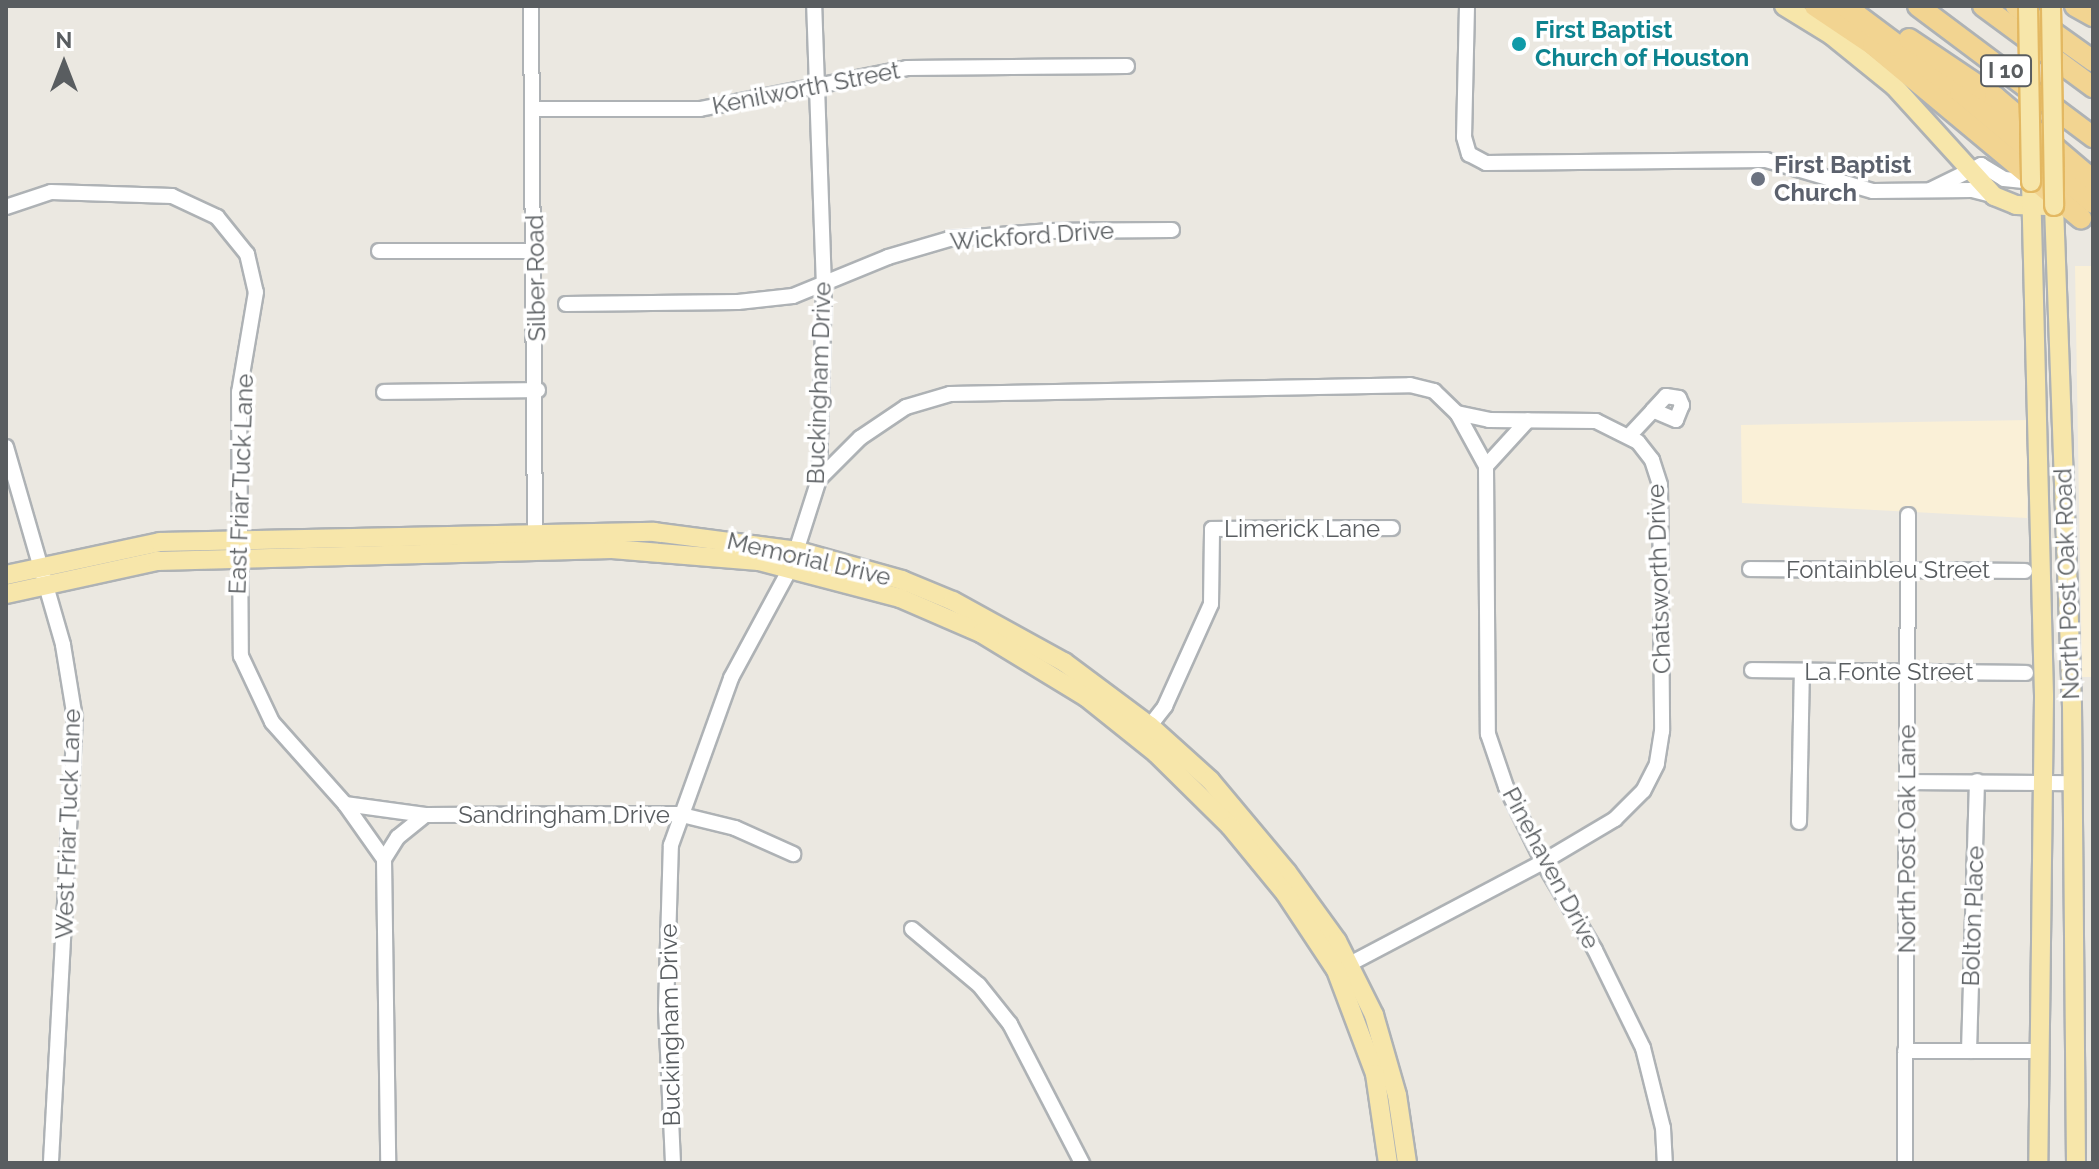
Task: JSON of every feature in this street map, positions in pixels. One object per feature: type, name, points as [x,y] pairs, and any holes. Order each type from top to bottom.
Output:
[{"type":"highway","points":[[1815,6],[1873,45],[2087,210]]},
{"type":"highway","points":[[1845,6],[1960,92],[2087,210]]},
{"type":"highway","points":[[1854,6],[1995,97],[2093,180]]},
{"type":"highway","name":"I 10","points":[[1918,6],[2093,137]]},
{"type":"highway","points":[[1983,6],[2093,87]]},
{"type":"highway","name":"I 10","points":[[2016,6],[2093,61]]},
{"type":"highway","points":[[2075,6],[2093,16]]},
{"type":"main road","points":[[1784,6],[1831,35],[1894,86],[1994,196],[2029,190],[2054,206]]},
{"type":"main road","name":"North Post Oak Road","points":[[2028,6],[2029,190],[2042,511],[2043,783],[2038,1163]]},
{"type":"main road","name":"North Post Oak Road","points":[[2051,6],[2054,206],[2072,783],[2076,1163]]},
{"type":"main road","name":"Memorial Drive","points":[[6,575],[41,576],[237,548],[535,541],[794,559],[985,625],[1086,697],[1145,732],[1230,826],[1285,893],[1343,967],[1374,1015],[1389,1097],[1407,1163]]},
{"type":"main road","name":"Memorial Drive","points":[[6,594],[41,576]]},
{"type":"main road","name":"Memorial Drive","points":[[1388,1163],[1389,1097]]},
{"type":"street","name":"Silber Road","points":[[531,6],[538,390],[535,541]]},
{"type":"street","name":"Buckingham Drive","points":[[673,1163],[666,1010],[671,845],[678,814],[731,678],[794,559],[819,479],[824,287],[814,6]]},
{"type":"street","points":[[1467,6],[1464,137],[1469,154],[1486,163],[1766,160],[1873,191],[1972,190],[1994,196]]},
{"type":"street","name":"Kenilworth Street","points":[[533,109],[700,109],[907,68],[1127,66]]},
{"type":"street","points":[[1922,192],[1969,168],[1984,165],[2004,179],[2029,190]]},
{"type":"street","name":"East Friar Tuck Lane","points":[[6,207],[51,192],[172,196],[195,203],[235,232],[247,254],[256,292],[239,392],[237,548],[241,656],[259,701],[284,738],[345,804],[384,859]]},
{"type":"street","name":"Wickford Drive","points":[[566,304],[738,302],[824,287],[888,257],[949,239],[1050,231],[1172,230]]},
{"type":"street","points":[[379,251],[535,251]]},
{"type":"street","points":[[819,479],[860,438],[906,407],[950,394],[1410,385],[1434,391],[1457,413]]},
{"type":"street","points":[[384,392],[538,390]]},
{"type":"street","points":[[1629,436],[1653,410]]},
{"type":"street","name":"Chatsworth Drive","points":[[1343,967],[1543,862],[1634,804],[1657,764],[1662,731],[1660,485],[1652,460],[1629,436],[1596,421],[1528,420],[1457,413]]},
{"type":"street","name":"Pinehaven Drive","points":[[1457,413],[1486,466],[1488,734],[1506,787],[1543,862],[1595,950],[1643,1048],[1663,1128],[1665,1163]]},
{"type":"street","points":[[1486,466],[1528,420]]},
{"type":"street","name":"West Friar Tuck Lane","points":[[6,447],[63,645],[75,718],[51,1163]]},
{"type":"street","name":"North Post Oak Lane","points":[[1905,1163],[1908,515]]},
{"type":"street","name":"Limerick Lane","points":[[1145,732],[1211,604],[1212,529],[1392,528]]},
{"type":"street","name":"Fontainbleu Street","points":[[1750,569],[2025,571]]},
{"type":"street","name":"La Fonte Street","points":[[1752,670],[2026,673]]},
{"type":"street","points":[[1799,822],[1802,672]]},
{"type":"street","name":"Bolton Place","points":[[1969,1051],[1977,781]]},
{"type":"street","points":[[1909,782],[2072,783]]},
{"type":"street","name":"Sandringham Drive","points":[[345,804],[382,813],[425,815],[678,814],[735,828],[793,854]]},
{"type":"street","name":"Sandringham Drive","points":[[384,859],[398,837],[425,815]]},
{"type":"street","points":[[384,859],[388,1163]]},
{"type":"street","points":[[912,929],[979,985],[1010,1024],[1082,1163]]},
{"type":"street","points":[[1905,1051],[2039,1051]]},
{"type":"shaded area","points":[[2075,266],[2093,266],[2093,677],[2082,677]]},
{"type":"shaded area","points":[[2029,420],[2027,518],[1742,503],[1741,425]]},
{"type":"place","name":"First Baptist Church of Houston","points":[[1519,44]]},
{"type":"place","name":"First Baptist Church","points":[[1758,179]]}]
